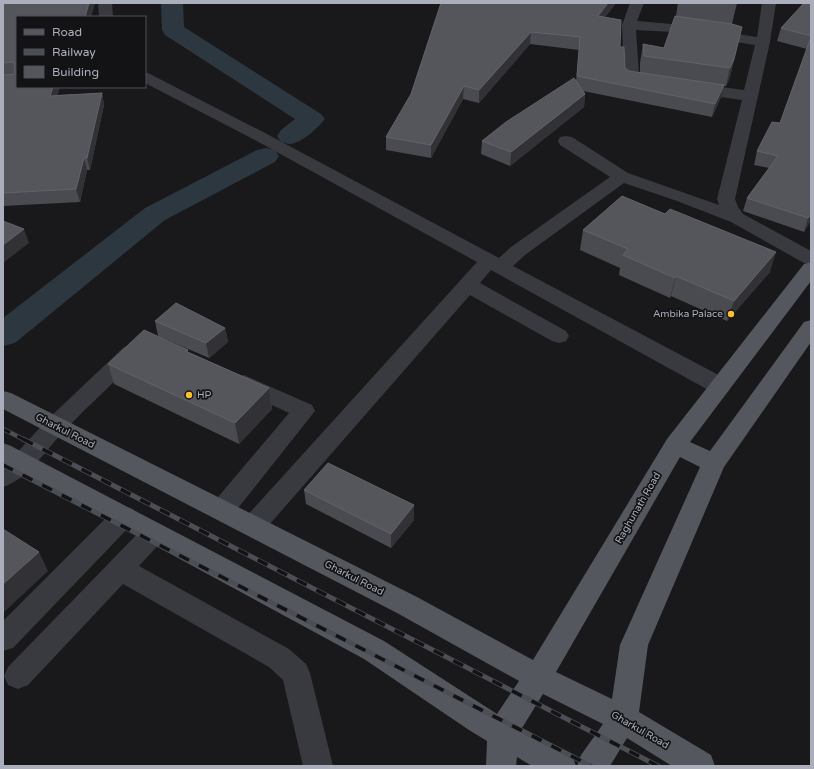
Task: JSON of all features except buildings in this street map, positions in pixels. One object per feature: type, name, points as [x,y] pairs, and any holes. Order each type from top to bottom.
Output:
[{"type":"main road","name":"Raghunath Road","points":[[501,766],[503,732],[538,677],[675,445],[811,268]]},
{"type":"main road","points":[[592,766],[624,719],[634,645],[714,463],[811,327]]},
{"type":"main road","name":"Gharkul Road","points":[[3,399],[407,605],[538,677],[624,719],[700,766]]},
{"type":"main road","points":[[675,445],[714,463]]},
{"type":"main road","points":[[9,464],[124,516],[374,650],[479,720],[503,732],[561,766]]},
{"type":"street","points":[[105,3],[106,16]]},
{"type":"street","points":[[637,3],[629,25],[632,79],[750,96]]},
{"type":"street","points":[[737,218],[729,208],[726,200],[763,42],[769,3]]},
{"type":"street","points":[[629,25],[672,28],[763,42]]},
{"type":"street","points":[[146,78],[259,136],[720,386]]},
{"type":"street","points":[[566,141],[622,177],[684,197],[737,218],[811,259]]},
{"type":"street","points":[[252,526],[468,285],[495,264],[518,251],[622,177]]},
{"type":"street","points":[[599,194],[621,202]]},
{"type":"street","points":[[668,212],[684,197]]},
{"type":"street","points":[[468,285],[559,336]]},
{"type":"street","points":[[9,464],[55,426],[146,339]]},
{"type":"street","points":[[222,510],[304,411],[227,375]]},
{"type":"street","points":[[3,639],[124,516]]},
{"type":"street","points":[[18,676],[154,532]]},
{"type":"street","points":[[120,569],[279,658],[296,673],[318,766]]},
{"type":"waterway","points":[[172,3],[173,30],[312,119],[290,136]]},
{"type":"waterway","points":[[3,335],[155,214],[266,156]]},
{"type":"railway","points":[[3,429],[23,439]]},
{"type":"railway","points":[[23,439],[658,766]]},
{"type":"railway","points":[[3,465],[591,766]]},
{"type":"place","name":"Ambika Palace","points":[[731,314]]},
{"type":"place","name":"HP","points":[[189,395]]}]
